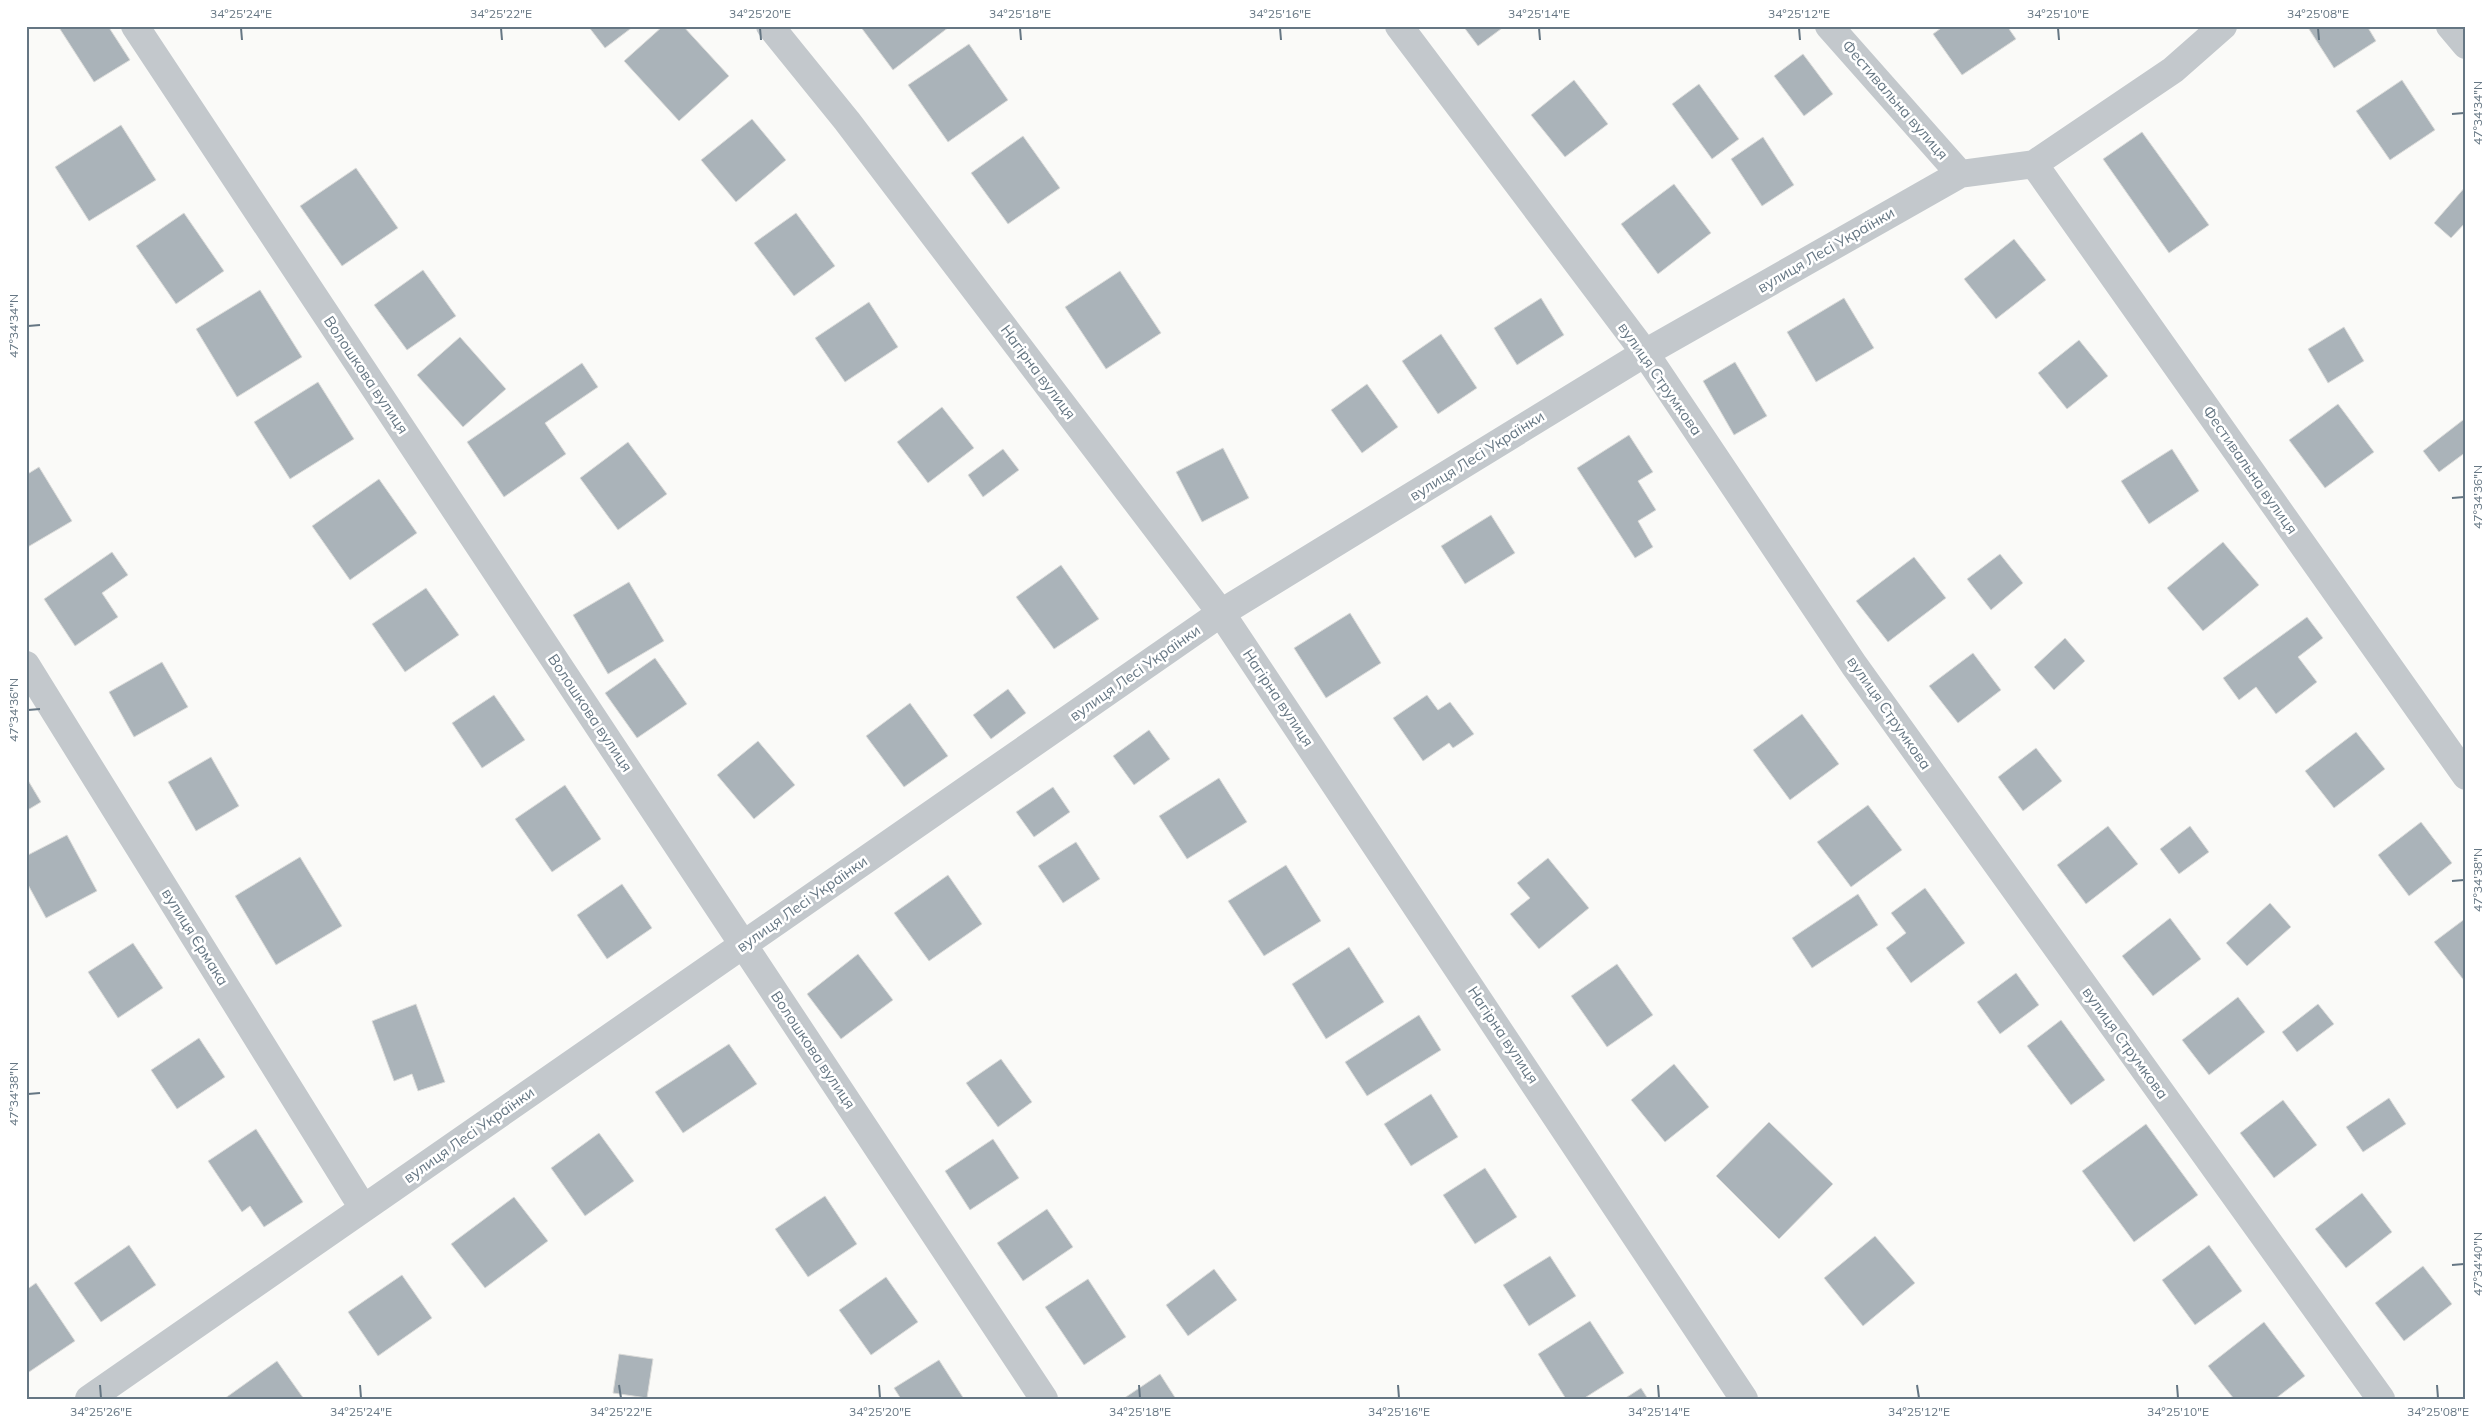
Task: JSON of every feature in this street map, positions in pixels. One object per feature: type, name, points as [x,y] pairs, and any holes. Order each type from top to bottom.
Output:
[{"type":"street","name":"Волошкова вулиця","points":[[135,26],[1044,1399]]},
{"type":"street","name":"Нагірна вулиця","points":[[770,26],[847,121],[1221,613],[1744,1399]]},
{"type":"street","name":"вулиця Струмкова","points":[[1399,26],[1644,353],[1854,665],[2381,1399]]},
{"type":"street","name":"Фестивальна вулиця","points":[[1829,26],[1960,174]]},
{"type":"street","name":"вулиця Лесі Українки","points":[[89,1399],[1221,613],[1644,353],[1960,174],[2034,164],[2172,70],[2223,26]]},
{"type":"street","points":[[2450,26],[2466,45]]},
{"type":"street","name":"Фестивальна вулиця","points":[[2034,164],[2466,776]]},
{"type":"street","name":"вулиця Єрмака","points":[[26,665],[363,1208]]},
{"type":"building","points":[[58,26],[108,26],[130,60],[94,82]]},
{"type":"building","points":[[588,26],[634,26],[605,48]]},
{"type":"building","points":[[663,26],[683,26],[729,76],[679,121],[624,61]]},
{"type":"building","points":[[860,26],[948,26],[949,27],[893,70]]},
{"type":"building","points":[[1463,26],[1505,26],[1478,46]]},
{"type":"building","points":[[1944,26],[2007,26],[2016,39],[1962,75],[1933,34]]},
{"type":"building","points":[[2307,26],[2367,26],[2376,41],[2334,68]]},
{"type":"building","points":[[969,44],[1008,100],[948,142],[908,85]]},
{"type":"building","points":[[1803,54],[1833,94],[1804,116],[1774,76]]},
{"type":"building","points":[[1574,80],[1608,124],[1565,157],[1531,115]]},
{"type":"building","points":[[2402,80],[2435,130],[2390,160],[2356,111]]},
{"type":"building","points":[[1699,84],[1739,139],[1712,159],[1672,104]]},
{"type":"building","points":[[752,119],[786,160],[736,202],[701,160]]},
{"type":"building","points":[[121,125],[156,180],[89,221],[55,167]]},
{"type":"building","points":[[2142,132],[2209,225],[2169,253],[2103,159]]},
{"type":"building","points":[[1023,136],[1060,188],[1008,224],[971,173]]},
{"type":"building","points":[[1763,137],[1794,185],[1762,206],[1731,159]]},
{"type":"building","points":[[356,168],[398,228],[342,266],[300,206]]},
{"type":"building","points":[[1674,184],[1711,233],[1658,274],[1621,224]]},
{"type":"building","points":[[2466,186],[2466,222],[2451,238],[2434,223]]},
{"type":"building","points":[[184,213],[224,271],[176,304],[136,246]]},
{"type":"building","points":[[796,213],[835,266],[794,296],[754,243]]},
{"type":"building","points":[[2014,239],[2046,280],[1996,319],[1964,279]]},
{"type":"building","points":[[423,270],[456,316],[407,350],[374,305]]},
{"type":"building","points":[[1120,271],[1161,333],[1106,369],[1065,307]]},
{"type":"building","points":[[260,290],[302,357],[237,397],[196,329]]},
{"type":"building","points":[[1541,298],[1564,335],[1517,365],[1494,328]]},
{"type":"building","points":[[1844,298],[1874,348],[1816,382],[1787,332]]},
{"type":"building","points":[[869,302],[898,347],[845,382],[815,338]]},
{"type":"building","points":[[2344,327],[2364,361],[2328,383],[2308,349]]},
{"type":"building","points":[[1441,334],[1477,388],[1438,414],[1402,361]]},
{"type":"building","points":[[460,337],[506,389],[463,427],[417,375]]},
{"type":"building","points":[[2079,340],[2108,376],[2067,409],[2038,373]]},
{"type":"building","points":[[1735,362],[1767,416],[1734,435],[1703,381]]},
{"type":"building","points":[[582,363],[598,387],[545,423],[566,454],[504,497],[467,442]]},
{"type":"building","points":[[318,382],[354,439],[290,479],[254,422]]},
{"type":"building","points":[[1367,384],[1398,427],[1362,453],[1331,410]]},
{"type":"building","points":[[2338,404],[2374,452],[2325,488],[2289,440]]},
{"type":"building","points":[[942,407],[974,448],[928,483],[897,442]]},
{"type":"building","points":[[2463,420],[2466,425],[2466,452],[2439,472],[2423,451]]},
{"type":"building","points":[[1629,435],[1653,472],[1638,481],[1656,510],[1638,521],[1653,547],[1635,558],[1577,468]]},
{"type":"building","points":[[628,442],[667,494],[618,530],[580,478]]},
{"type":"building","points":[[1223,448],[1249,498],[1202,522],[1176,472]]},
{"type":"building","points":[[1003,449],[1019,470],[983,497],[968,475]]},
{"type":"building","points":[[2172,449],[2199,491],[2149,524],[2121,481]]},
{"type":"building","points":[[39,467],[72,521],[26,548],[26,475]]},
{"type":"building","points":[[379,479],[417,533],[350,580],[312,526]]},
{"type":"building","points":[[1491,515],[1515,553],[1465,584],[1441,546]]},
{"type":"building","points":[[2223,542],[2259,585],[2203,631],[2167,588]]},
{"type":"building","points":[[112,552],[128,575],[102,593],[118,617],[75,646],[44,599]]},
{"type":"building","points":[[2000,554],[2023,583],[1991,610],[1967,579]]},
{"type":"building","points":[[1914,557],[1946,598],[1888,642],[1856,601]]},
{"type":"building","points":[[1061,565],[1099,619],[1054,649],[1016,597]]},
{"type":"building","points":[[629,582],[664,641],[608,674],[573,615]]},
{"type":"building","points":[[426,588],[459,635],[405,672],[372,624]]},
{"type":"building","points":[[1350,613],[1381,663],[1326,698],[1294,648]]},
{"type":"building","points":[[2307,617],[2323,638],[2298,657],[2317,682],[2276,714],[2256,687],[2239,700],[2223,678]]},
{"type":"building","points":[[2065,638],[2085,661],[2054,690],[2034,667]]},
{"type":"building","points":[[1973,653],[2001,690],[1958,723],[1929,686]]},
{"type":"building","points":[[655,658],[687,704],[637,738],[605,693]]},
{"type":"building","points":[[162,662],[188,707],[134,737],[109,692]]},
{"type":"building","points":[[1008,689],[1026,713],[991,739],[973,715]]},
{"type":"building","points":[[494,695],[525,740],[482,768],[452,723]]},
{"type":"building","points":[[1427,695],[1438,710],[1450,702],[1474,734],[1453,748],[1449,743],[1423,761],[1393,718]]},
{"type":"building","points":[[910,703],[948,756],[904,787],[866,736]]},
{"type":"building","points":[[1802,714],[1839,764],[1790,800],[1753,750]]},
{"type":"building","points":[[1149,730],[1170,759],[1134,785],[1113,756]]},
{"type":"building","points":[[2356,732],[2385,769],[2334,808],[2305,771]]},
{"type":"building","points":[[758,741],[795,785],[754,819],[717,775]]},
{"type":"building","points":[[2036,748],[2062,781],[2023,811],[1998,777]]},
{"type":"building","points":[[211,757],[239,806],[196,831],[168,782]]},
{"type":"building","points":[[26,777],[41,802],[26,811]]},
{"type":"building","points":[[1219,778],[1247,822],[1187,859],[1159,816]]},
{"type":"building","points":[[565,785],[601,839],[552,872],[515,819]]},
{"type":"building","points":[[1053,787],[1070,812],[1034,837],[1016,812]]},
{"type":"building","points":[[1868,805],[1902,850],[1851,887],[1817,842]]},
{"type":"building","points":[[2421,822],[2452,863],[2409,896],[2378,855]]},
{"type":"building","points":[[2108,826],[2138,864],[2086,904],[2057,865]]},
{"type":"building","points":[[2190,826],[2209,852],[2179,874],[2160,849]]},
{"type":"building","points":[[67,835],[97,891],[46,918],[26,881],[26,856]]},
{"type":"building","points":[[1076,842],[1100,879],[1063,903],[1038,866]]},
{"type":"building","points":[[300,857],[342,926],[276,965],[235,896]]},
{"type":"building","points":[[1548,858],[1589,908],[1539,949],[1510,914],[1530,898],[1517,883]]},
{"type":"building","points":[[1286,865],[1321,921],[1264,956],[1228,901]]},
{"type":"building","points":[[948,875],[982,924],[929,961],[894,913]]},
{"type":"building","points":[[622,884],[652,928],[607,959],[577,915]]},
{"type":"building","points":[[1925,888],[1965,943],[1911,983],[1886,948],[1906,933],[1891,913]]},
{"type":"building","points":[[1858,894],[1878,925],[1812,968],[1792,938]]},
{"type":"building","points":[[2270,903],[2291,927],[2247,966],[2226,943]]},
{"type":"building","points":[[2170,918],[2201,959],[2153,996],[2122,956]]},
{"type":"building","points":[[2466,918],[2466,983],[2434,942]]},
{"type":"building","points":[[133,943],[163,988],[118,1018],[88,972]]},
{"type":"building","points":[[1349,947],[1384,1002],[1326,1039],[1292,984]]},
{"type":"building","points":[[858,954],[893,1000],[841,1039],[807,994]]},
{"type":"building","points":[[1617,964],[1653,1015],[1607,1047],[1571,996]]},
{"type":"building","points":[[2016,973],[2039,1005],[2000,1034],[1977,1002]]},
{"type":"building","points":[[2238,997],[2265,1032],[2209,1075],[2182,1040]]},
{"type":"building","points":[[416,1004],[445,1082],[418,1091],[412,1074],[394,1081],[372,1021]]},
{"type":"building","points":[[2318,1004],[2334,1024],[2297,1052],[2282,1032]]},
{"type":"building","points":[[1419,1015],[1441,1050],[1367,1096],[1345,1062]]},
{"type":"building","points":[[2061,1020],[2105,1080],[2071,1105],[2027,1046]]},
{"type":"building","points":[[199,1038],[225,1077],[177,1109],[151,1070]]},
{"type":"building","points":[[729,1044],[757,1084],[683,1133],[655,1092]]},
{"type":"building","points":[[1001,1059],[1032,1102],[998,1127],[966,1083]]},
{"type":"building","points":[[1674,1064],[1709,1107],[1665,1142],[1631,1100]]},
{"type":"building","points":[[1431,1094],[1458,1137],[1411,1166],[1384,1124]]},
{"type":"building","points":[[2389,1098],[2406,1124],[2363,1152],[2346,1127]]},
{"type":"building","points":[[2283,1100],[2317,1145],[2274,1178],[2240,1133]]},
{"type":"building","points":[[1769,1122],[1833,1184],[1779,1239],[1716,1176]]},
{"type":"building","points":[[2146,1124],[2198,1195],[2134,1242],[2082,1171]]},
{"type":"building","points":[[256,1129],[303,1202],[264,1227],[250,1206],[242,1212],[208,1161]]},
{"type":"building","points":[[599,1133],[634,1181],[585,1216],[551,1168]]},
{"type":"building","points":[[993,1139],[1019,1178],[970,1210],[945,1171]]},
{"type":"building","points":[[1485,1168],[1517,1217],[1475,1244],[1443,1195]]},
{"type":"building","points":[[2362,1193],[2392,1232],[2346,1268],[2315,1229]]},
{"type":"building","points":[[825,1196],[857,1244],[808,1277],[775,1229]]},
{"type":"building","points":[[514,1197],[548,1241],[485,1288],[451,1244]]},
{"type":"building","points":[[1047,1209],[1073,1247],[1023,1281],[997,1243]]},
{"type":"building","points":[[1875,1236],[1915,1283],[1863,1326],[1824,1278]]},
{"type":"building","points":[[129,1245],[156,1285],[101,1322],[74,1283]]},
{"type":"building","points":[[2209,1245],[2242,1291],[2195,1325],[2162,1280]]},
{"type":"building","points":[[1550,1256],[1576,1296],[1529,1326],[1503,1285]]},
{"type":"building","points":[[2423,1266],[2452,1304],[2404,1341],[2375,1303]]},
{"type":"building","points":[[1214,1269],[1237,1300],[1188,1336],[1166,1305]]},
{"type":"building","points":[[402,1275],[432,1318],[378,1356],[348,1312]]},
{"type":"building","points":[[886,1277],[918,1322],[871,1355],[839,1310]]},
{"type":"building","points":[[1088,1279],[1126,1337],[1084,1365],[1045,1307]]},
{"type":"building","points":[[36,1283],[75,1341],[29,1372],[26,1369],[26,1290]]},
{"type":"building","points":[[1590,1321],[1624,1373],[1583,1399],[1566,1399],[1538,1354]]},
{"type":"building","points":[[2264,1322],[2305,1376],[2275,1399],[2234,1399],[2208,1366]]},
{"type":"building","points":[[619,1354],[653,1359],[647,1398],[613,1393]]},
{"type":"building","points":[[939,1360],[964,1399],[901,1399],[894,1388]]},
{"type":"building","points":[[277,1361],[304,1399],[224,1399]]},
{"type":"building","points":[[1160,1374],[1176,1399],[1123,1399]]},
{"type":"building","points":[[1641,1388],[1648,1399],[1624,1399]]}]
